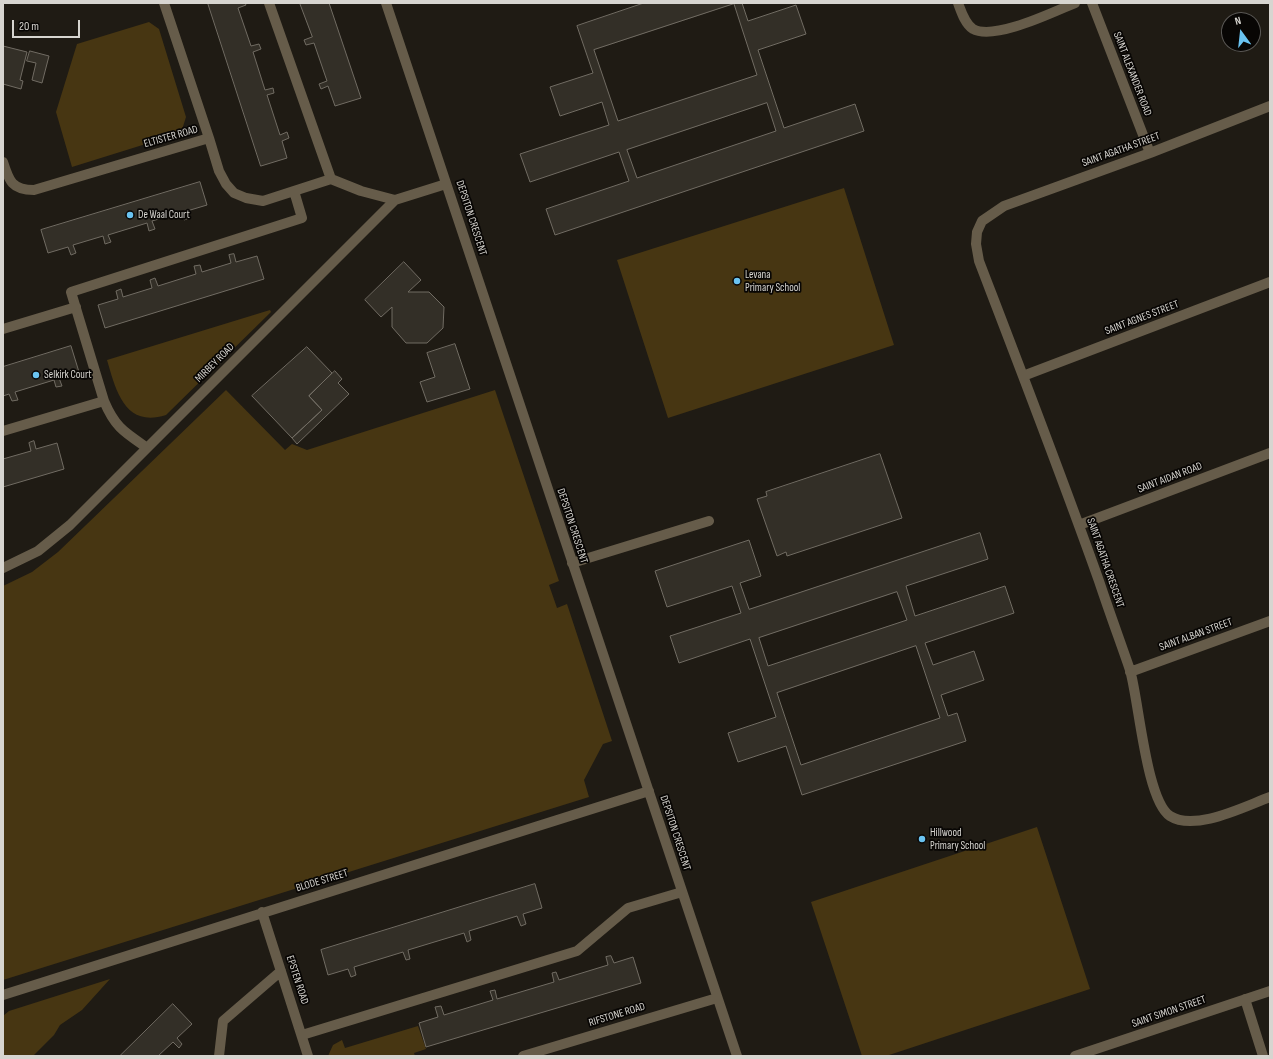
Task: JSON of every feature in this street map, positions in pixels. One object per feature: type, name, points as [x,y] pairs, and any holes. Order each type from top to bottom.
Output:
[{"type":"street","points":[[164,3],[209,138]]},
{"type":"street","points":[[269,3],[331,179],[361,191],[395,200]]},
{"type":"street","points":[[958,3],[972,29],[982,32],[992,32],[1015,26],[1075,3]]},
{"type":"street","name":"SAINT ALEXANDER ROAD","points":[[1092,3],[1150,153]]},
{"type":"street","name":"DEPSITON CRESCENT","points":[[389,4],[446,184],[737,1056]]},
{"type":"street","name":"SAINT AGATHA STREET","points":[[982,221],[1004,206],[1150,153],[1270,107]]},
{"type":"street","name":"ELTISTER ROAD","points":[[3,162],[7,176],[14,186],[23,190],[34,190],[209,138],[226,184],[234,192],[246,198],[262,201],[331,179]]},
{"type":"street","name":"MIRBEY ROAD","points":[[3,568],[38,551],[65,529],[395,200],[446,184]]},
{"type":"street","points":[[146,447],[125,432],[112,418],[104,401],[71,292],[302,218],[294,191]]},
{"type":"street","name":"SAINT AGATHA CRESCENT","points":[[982,221],[977,232],[976,244],[979,261],[1079,525],[1130,672],[1151,775],[1162,809],[1171,817],[1191,822],[1205,820],[1270,797]]},
{"type":"street","name":"SAINT AGNES STREET","points":[[1023,376],[1270,282]]},
{"type":"street","points":[[3,329],[76,307]]},
{"type":"street","points":[[3,431],[104,401]]},
{"type":"street","name":"SAINT AIDAN ROAD","points":[[1079,525],[1270,453]]},
{"type":"street","points":[[572,564],[709,521]]},
{"type":"street","name":"SAINT ALBAN STREET","points":[[1130,672],[1270,621]]},
{"type":"street","name":"BLODE STREET","points":[[3,995],[649,791]]},
{"type":"street","points":[[302,1034],[577,951],[628,908],[682,892]]},
{"type":"street","name":"EPSTEN ROAD","points":[[262,912],[308,1056]]},
{"type":"street","points":[[219,1056],[224,1021],[281,971]]},
{"type":"street","name":"SAINT SIMON STREET","points":[[1075,1056],[1270,991]]},
{"type":"street","name":"RIFSTONE ROAD","points":[[523,1056],[718,998]]},
{"type":"street","points":[[1245,999],[1263,1056]]},
{"type":"shaded area","points":[[149,22],[159,29],[186,117],[181,133],[72,167],[56,112],[77,44]]},
{"type":"shaded area","points":[[844,188],[894,345],[668,418],[617,260]]},
{"type":"shaded area","points":[[270,310],[271,312],[166,415],[152,418],[141,416],[124,404],[114,384],[107,360]]},
{"type":"shaded area","points":[[226,390],[285,450],[292,444],[307,450],[495,390],[559,581],[549,585],[557,608],[567,604],[612,741],[603,744],[584,780],[589,797],[3,980],[3,586],[32,572],[58,552]]},
{"type":"shaded area","points":[[1037,827],[1090,989],[886,1056],[862,1056],[811,902]]},
{"type":"shaded area","points":[[110,979],[82,1010],[60,1025],[54,1035],[34,1055],[3,1056],[3,1016],[9,1011]]},
{"type":"shaded area","points":[[418,1026],[426,1049],[414,1053],[415,1056],[328,1056],[333,1045],[342,1040],[345,1048]]},
{"type":"building","points":[[208,3],[245,3],[246,5],[238,8],[251,46],[259,44],[261,49],[253,52],[265,90],[273,88],[274,93],[267,95],[280,135],[287,132],[289,138],[282,141],[287,158],[261,166]]},
{"type":"building","points":[[300,3],[329,3],[361,98],[335,106],[328,86],[321,89],[319,84],[327,81],[314,43],[306,45],[304,40],[312,37]]},
{"type":"building","points":[[644,3],[742,3],[748,21],[796,5],[806,34],[758,50],[784,128],[855,104],[864,131],[555,235],[546,209],[629,181],[619,152],[530,182],[520,154],[609,125],[602,102],[560,116],[550,87],[593,73],[577,26]],"holes":[[[734,4],[757,75],[618,121],[594,50]],[[767,103],[776,131],[637,178],[627,150]]]},
{"type":"building","points":[[3,46],[27,52],[20,80],[23,81],[21,89],[3,84]]},
{"type":"building","points":[[30,51],[49,56],[42,83],[32,80],[36,63],[27,61]]},
{"type":"building","name":"De Waal Court","points":[[200,182],[207,205],[187,211],[189,218],[184,220],[182,212],[152,221],[155,229],[149,231],[147,223],[108,235],[111,242],[105,244],[103,236],[73,245],[76,253],[71,255],[68,247],[48,253],[41,230]]},
{"type":"building","points":[[234,254],[236,262],[257,256],[264,279],[105,328],[98,305],[118,299],[116,291],[121,289],[123,297],[152,288],[150,280],[155,278],[158,286],[196,274],[194,266],[200,265],[202,272],[231,263],[229,255]]},
{"type":"building","points":[[404,262],[421,280],[408,292],[429,292],[444,307],[443,328],[427,343],[406,343],[392,327],[392,307],[381,317],[365,300]]},
{"type":"building","points":[[455,344],[470,389],[427,402],[420,382],[435,377],[427,353]]},
{"type":"building","name":"Selkirk Court","points":[[71,346],[79,372],[59,378],[62,386],[56,387],[54,380],[15,392],[18,400],[12,401],[9,394],[3,396],[3,367]]},
{"type":"building","points":[[307,347],[332,373],[309,396],[322,410],[292,438],[252,396]]},
{"type":"building","points":[[335,371],[342,379],[338,383],[349,394],[297,444],[292,438],[322,410],[309,396]]},
{"type":"building","points":[[34,441],[36,449],[57,443],[64,469],[3,487],[3,459],[31,451],[29,443]]},
{"type":"building","points":[[880,454],[902,518],[787,556],[786,552],[777,556],[757,499],[767,496],[766,492]]},
{"type":"building","points":[[980,533],[988,559],[906,586],[915,616],[1005,586],[1014,613],[925,643],[933,665],[974,651],[984,680],[941,695],[948,716],[957,713],[966,741],[802,795],[786,746],[738,762],[728,733],[776,717],[750,639],[679,663],[670,636],[741,613],[732,586],[667,607],[655,571],[749,540],[761,576],[740,583],[749,609]],"holes":[[[897,592],[907,620],[768,666],[759,638]],[[916,646],[940,718],[801,765],[777,693]]]},
{"type":"building","points":[[535,884],[542,908],[523,914],[526,924],[521,926],[517,916],[469,931],[471,940],[467,942],[464,933],[408,950],[410,959],[406,960],[403,952],[354,967],[356,975],[351,977],[348,969],[328,975],[321,950]]},
{"type":"building","points":[[611,956],[614,963],[633,957],[641,983],[426,1047],[419,1023],[438,1017],[435,1007],[441,1006],[444,1015],[493,1000],[490,991],[495,990],[497,999],[554,982],[552,973],[556,972],[559,980],[608,965],[606,957]]},
{"type":"building","points":[[173,1004],[192,1024],[177,1038],[182,1044],[179,1048],[173,1042],[158,1056],[120,1056]]},
{"type":"place","name":"De Waal Court","points":[[130,215]]},
{"type":"place","name":"Levana Primary School","points":[[737,281]]},
{"type":"place","name":"Selkirk Court","points":[[36,375]]},
{"type":"place","name":"Hillwood Primary School","points":[[922,839]]}]
